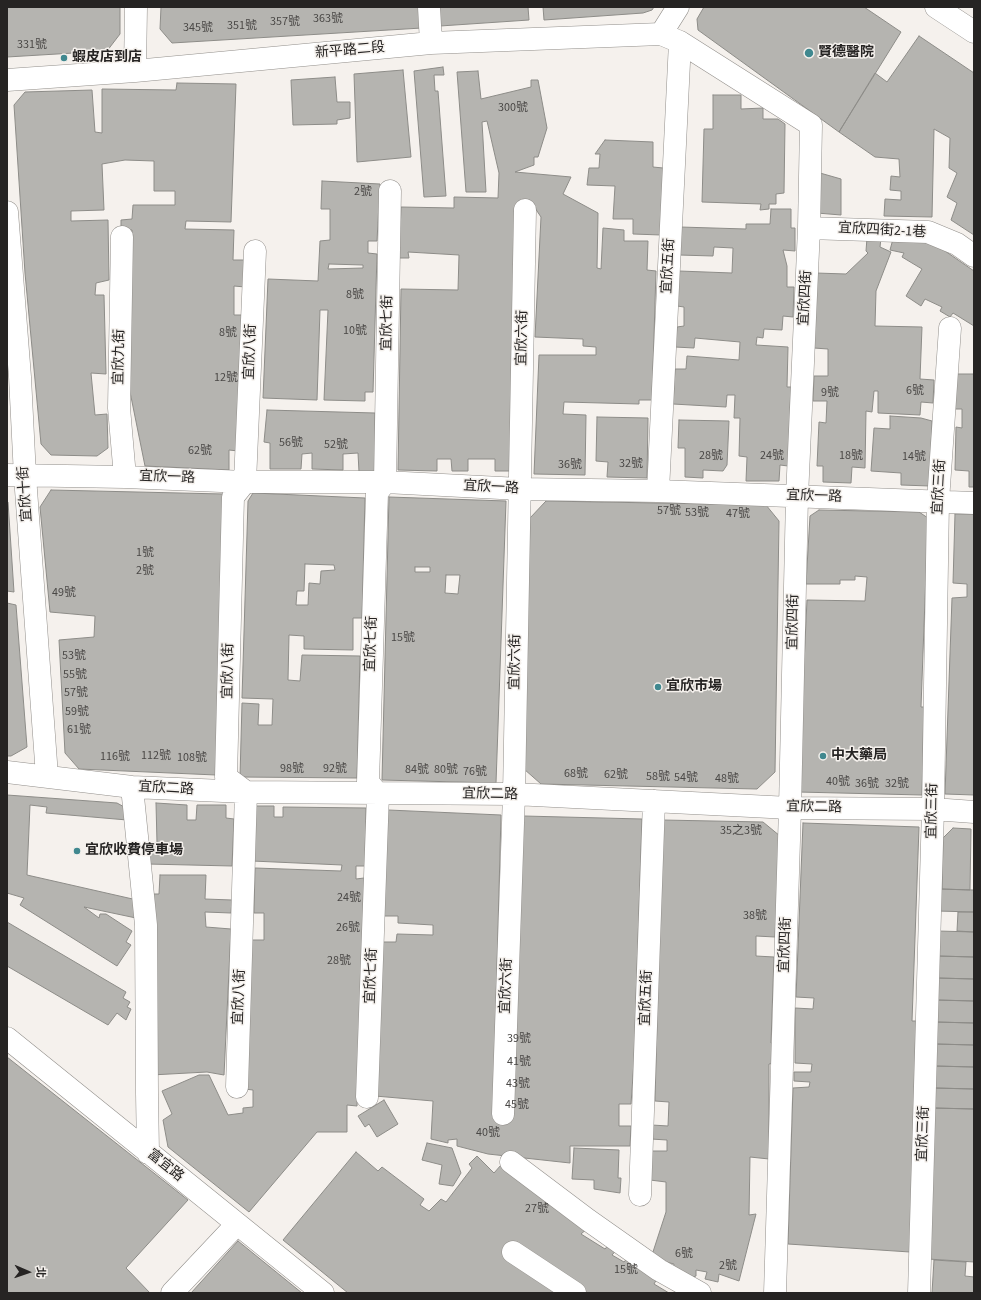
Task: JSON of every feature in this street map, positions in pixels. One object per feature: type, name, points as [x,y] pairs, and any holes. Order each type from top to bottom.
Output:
[{"type":"street","points":[[135,71],[136,7]]},
{"type":"street","points":[[430,7],[431,43]]},
{"type":"street","points":[[670,38],[678,7]]},
{"type":"street","points":[[936,7],[974,32]]},
{"type":"street","name":"新平路二段","points":[[7,80],[135,71],[431,43],[670,38]]},
{"type":"street","name":"宜欣四街","points":[[670,38],[811,125],[809,228],[797,497],[790,808],[775,1293]]},
{"type":"street","name":"宜欣五街","points":[[658,491],[670,38]]},
{"type":"street","name":"宜欣七街","points":[[368,1096],[378,794],[368,782],[377,493],[385,482],[390,191]]},
{"type":"street","name":"宜欣六街","points":[[503,1114],[514,794],[525,210]]},
{"type":"street","name":"宜欣十街","points":[[7,224],[20,377],[16,475],[47,776]]},
{"type":"street","name":"宜欣四街2-1巷","points":[[809,228],[928,232],[957,244],[974,256]]},
{"type":"street","name":"宜欣九街","points":[[122,237],[119,408],[125,477]]},
{"type":"street","name":"宜欣八街","points":[[236,1087],[246,792],[226,777],[233,497],[245,482],[255,251]]},
{"type":"street","name":"宜欣三街","points":[[919,1293],[933,809],[938,501],[950,328]]},
{"type":"street","name":"宜欣一路","points":[[16,475],[125,477],[245,482],[385,482],[520,489],[658,491],[974,503]]},
{"type":"street","name":"宜欣二路","points":[[7,772],[132,787],[246,792],[514,794],[790,808],[933,809],[974,812]]},
{"type":"street","points":[[132,787],[146,924],[148,1153]]},
{"type":"street","name":"宜欣五街","points":[[640,1195],[654,802]]},
{"type":"street","name":"富宜路","points":[[7,1038],[323,1293]]},
{"type":"street","points":[[511,1162],[588,1220],[659,1270],[700,1293]]},
{"type":"street","points":[[172,1293],[237,1224]]},
{"type":"street","points":[[513,1252],[574,1293]]},
{"type":"building","points":[[7,7],[120,7],[120,34],[107,51],[7,57]]},
{"type":"building","points":[[161,7],[421,7],[422,28],[172,43],[160,29]]},
{"type":"building","points":[[440,7],[528,7],[529,20],[440,26]]},
{"type":"building","points":[[543,7],[654,7],[652,10],[643,13],[544,20]]},
{"type":"building","name":"賢德醫院","points":[[704,7],[864,7],[901,32],[839,132],[698,30],[697,19]]},
{"type":"building","points":[[919,36],[974,73],[974,235],[951,220],[957,203],[947,197],[957,173],[949,168],[950,138],[934,129],[932,217],[884,216],[885,199],[901,200],[901,191],[890,190],[891,176],[900,177],[899,159],[875,157],[839,132],[875,73],[887,82]]},
{"type":"building","points":[[443,67],[444,75],[434,75],[435,91],[438,91],[446,196],[424,197],[414,71]]},
{"type":"building","points":[[403,70],[411,157],[357,162],[354,74]]},
{"type":"building","points":[[478,71],[481,99],[531,87],[531,80],[538,80],[547,128],[538,157],[534,157],[534,165],[515,172],[571,177],[563,194],[598,213],[597,268],[601,269],[603,228],[624,230],[624,241],[648,241],[647,270],[656,271],[652,400],[639,400],[639,404],[564,402],[563,414],[586,415],[585,475],[534,474],[539,355],[596,355],[596,347],[583,346],[583,339],[535,337],[541,217],[535,208],[510,471],[495,471],[495,459],[468,459],[468,471],[452,471],[451,459],[437,459],[437,471],[398,470],[401,289],[458,290],[459,255],[408,252],[409,258],[399,258],[401,207],[454,208],[454,197],[498,198],[499,173],[487,121],[482,122],[486,192],[466,192],[457,72]]},
{"type":"building","points":[[335,77],[337,102],[350,102],[350,118],[337,120],[337,124],[293,125],[291,80]]},
{"type":"building","points":[[177,83],[236,84],[231,222],[186,221],[185,229],[234,230],[233,260],[246,260],[245,287],[234,286],[234,315],[243,315],[238,451],[229,450],[229,470],[145,466],[126,372],[132,230],[121,229],[121,220],[132,219],[133,205],[175,205],[175,191],[154,191],[154,161],[125,160],[102,164],[104,210],[71,211],[71,221],[108,220],[109,280],[96,283],[95,295],[104,295],[106,374],[91,373],[95,415],[107,414],[108,448],[97,456],[51,455],[41,444],[25,273],[14,105],[25,92],[92,90],[95,132],[102,133],[102,89],[176,90]]},
{"type":"building","points":[[713,95],[741,95],[741,109],[763,108],[763,119],[778,119],[785,124],[784,193],[776,194],[776,204],[769,204],[769,209],[760,210],[761,204],[702,202],[704,129],[713,129]]},
{"type":"building","points":[[605,140],[653,142],[653,167],[663,168],[661,235],[633,234],[633,219],[613,219],[615,186],[587,185],[589,168],[599,168],[600,154],[595,154]]},
{"type":"building","points":[[820,173],[841,179],[841,215],[817,213]]},
{"type":"building","points":[[322,181],[380,184],[377,241],[368,241],[368,253],[377,254],[373,392],[365,392],[365,401],[324,400],[328,310],[320,310],[317,400],[263,398],[268,279],[318,281],[320,241],[330,240],[330,209],[321,209]],"holes":[[[329,264],[363,265],[363,268],[328,269]]]},
{"type":"building","points":[[771,209],[791,209],[791,228],[795,228],[795,251],[783,250],[787,266],[787,287],[794,287],[793,317],[783,316],[782,330],[764,329],[763,338],[757,337],[756,345],[788,347],[787,387],[791,387],[788,466],[780,465],[779,481],[746,481],[747,457],[739,456],[740,418],[734,418],[735,395],[727,395],[726,407],[673,404],[675,369],[686,369],[687,356],[739,360],[740,342],[695,338],[694,348],[675,347],[677,327],[684,326],[684,307],[677,306],[679,271],[732,273],[733,248],[714,247],[713,256],[679,255],[680,227],[746,229],[746,224],[770,224]]},
{"type":"building","points":[[867,238],[881,238],[880,247],[891,252],[876,291],[875,326],[922,327],[920,379],[934,380],[933,403],[921,402],[920,415],[878,413],[878,391],[874,391],[872,412],[866,411],[865,468],[852,467],[851,483],[823,482],[823,466],[817,466],[819,422],[826,423],[827,401],[813,401],[814,376],[828,376],[828,349],[814,348],[816,273],[846,274],[868,253],[866,251]]},
{"type":"building","points":[[893,239],[932,242],[974,271],[974,326],[953,313],[950,317],[940,311],[942,307],[925,299],[921,306],[906,296],[922,269],[902,257],[904,253],[890,250]]},
{"type":"building","points":[[952,374],[974,374],[974,487],[969,487],[969,471],[955,470],[956,427],[962,428],[962,409],[952,409]]},
{"type":"building","points":[[267,410],[375,413],[375,473],[359,472],[358,453],[343,454],[343,470],[312,469],[312,453],[302,454],[301,469],[270,469],[270,443],[264,442]]},
{"type":"building","points":[[890,416],[921,418],[932,421],[930,486],[901,485],[901,473],[871,471],[874,428],[890,429]]},
{"type":"building","points":[[597,417],[648,418],[647,478],[607,477],[608,462],[596,461]]},
{"type":"building","points":[[679,420],[729,421],[727,465],[723,471],[703,470],[703,478],[685,477],[685,448],[678,448]]},
{"type":"building","points":[[51,490],[223,494],[216,775],[79,769],[65,753],[59,640],[94,637],[95,616],[50,612],[40,507]]},
{"type":"building","points":[[253,493],[365,498],[362,618],[353,618],[353,650],[304,649],[304,636],[289,635],[288,680],[300,681],[302,655],[360,656],[357,778],[240,777],[242,703],[259,704],[258,725],[272,725],[273,699],[242,698],[248,501]],"holes":[[[305,564],[334,565],[335,570],[321,571],[320,584],[309,583],[308,605],[296,605],[297,591],[304,591]]]},
{"type":"building","points":[[389,497],[506,501],[496,783],[382,780]],"holes":[[[415,567],[430,567],[430,572],[415,572]],[[446,575],[460,575],[458,594],[445,593]]]},
{"type":"building","points":[[7,501],[8,502],[14,592],[7,591]]},
{"type":"building","points":[[546,501],[766,505],[779,521],[775,772],[757,789],[541,784],[524,769],[530,518]]},
{"type":"building","points":[[819,510],[919,512],[928,518],[921,707],[924,707],[922,795],[798,792],[807,600],[865,601],[867,577],[855,576],[855,580],[840,580],[840,584],[806,584],[810,516]]},
{"type":"building","points":[[955,514],[974,514],[974,795],[945,794],[952,598],[967,597],[967,584],[953,583]]},
{"type":"building","points":[[7,603],[16,605],[27,747],[11,756],[7,756]]},
{"type":"building","points":[[7,795],[117,803],[126,808],[127,820],[46,813],[47,807],[30,805],[27,875],[137,900],[136,918],[84,907],[99,918],[100,914],[106,914],[132,931],[126,942],[131,945],[117,966],[20,905],[24,898],[7,893]]},
{"type":"building","points":[[156,803],[187,805],[187,820],[196,820],[197,805],[226,805],[226,818],[234,819],[232,866],[147,864],[147,842],[157,843]]},
{"type":"building","points":[[256,806],[274,806],[274,817],[283,817],[283,807],[366,808],[365,866],[356,866],[356,879],[364,878],[357,1106],[347,1105],[347,1132],[317,1132],[249,1212],[168,1147],[163,1120],[172,1114],[162,1091],[199,1075],[209,1075],[228,1115],[243,1113],[243,1108],[253,1107],[253,1090],[244,1089],[252,940],[264,940],[264,913],[254,913],[255,868],[341,871],[342,865],[252,861]]},
{"type":"building","points":[[388,810],[501,815],[493,1117],[524,816],[642,819],[634,1062],[631,1104],[619,1104],[619,1126],[631,1126],[630,1146],[570,1146],[570,1163],[488,1154],[457,1146],[457,1139],[448,1140],[448,1143],[431,1139],[433,1101],[375,1096],[383,942],[396,942],[397,934],[433,935],[433,925],[398,923],[398,916],[384,916]]},
{"type":"building","points":[[662,820],[763,822],[780,836],[775,937],[756,936],[756,956],[774,957],[771,1043],[775,1043],[775,1063],[769,1064],[769,1159],[750,1157],[749,1215],[756,1214],[739,1281],[719,1274],[718,1282],[705,1279],[707,1272],[696,1270],[696,1276],[687,1279],[672,1274],[674,1264],[651,1258],[666,1212],[666,1182],[650,1180],[651,1151],[667,1151],[667,1140],[651,1139],[652,1125],[668,1126],[669,1102],[655,1101]]},
{"type":"building","points":[[803,823],[919,827],[912,1021],[916,1021],[910,1252],[788,1244],[793,1088],[809,1087],[810,1082],[794,1081],[794,1072],[811,1072],[812,1064],[795,1063],[795,1008],[813,1009],[814,998],[796,997]]},
{"type":"building","points":[[953,828],[971,829],[970,890],[942,889],[943,838]]},
{"type":"building","points":[[160,875],[206,875],[205,899],[232,900],[231,913],[205,912],[206,927],[231,929],[224,1075],[207,1072],[151,1075],[151,894],[159,894]]},
{"type":"building","points":[[938,889],[974,890],[974,912],[937,911]]},
{"type":"building","points":[[958,912],[974,912],[974,932],[957,931]]},
{"type":"building","points":[[7,922],[126,992],[123,998],[130,1002],[127,1007],[131,1009],[126,1020],[117,1013],[108,1025],[7,966]]},
{"type":"building","points":[[938,931],[974,932],[974,957],[937,956]]},
{"type":"building","points":[[937,956],[974,957],[974,979],[937,978]]},
{"type":"building","points":[[937,978],[974,979],[974,1001],[936,1000]]},
{"type":"building","points":[[936,1000],[974,1001],[974,1023],[935,1022]]},
{"type":"building","points":[[935,1022],[974,1023],[974,1045],[935,1044]]},
{"type":"building","points":[[935,1044],[974,1045],[974,1067],[934,1066]]},
{"type":"building","points":[[7,1057],[188,1200],[126,1268],[150,1293],[7,1293]]},
{"type":"building","points":[[934,1066],[974,1067],[974,1089],[934,1088]]},
{"type":"building","points":[[934,1088],[974,1089],[974,1109],[933,1108]]},
{"type":"building","points":[[384,1100],[398,1124],[377,1137],[369,1124],[365,1127],[358,1116]]},
{"type":"building","points":[[933,1108],[974,1109],[974,1262],[928,1259]]},
{"type":"building","points":[[427,1143],[452,1148],[461,1173],[453,1186],[439,1184],[442,1165],[422,1160]]},
{"type":"building","points":[[574,1148],[619,1150],[618,1178],[621,1178],[620,1193],[594,1189],[594,1180],[572,1179]]},
{"type":"building","points":[[356,1152],[378,1171],[382,1167],[424,1199],[420,1205],[429,1211],[441,1199],[446,1202],[472,1168],[469,1164],[477,1156],[494,1173],[501,1165],[588,1228],[581,1234],[605,1249],[611,1242],[619,1247],[612,1255],[624,1262],[630,1255],[658,1277],[654,1284],[669,1293],[348,1293],[283,1240]]},
{"type":"building","points":[[238,1241],[302,1293],[191,1293]]},
{"type":"building","points":[[934,1260],[966,1262],[965,1276],[974,1277],[974,1293],[932,1293]]},
{"type":"place","name":"賢德醫院","points":[[809,53]]},
{"type":"place","name":"蝦皮店到店","points":[[64,58]]},
{"type":"place","name":"宜欣市場","points":[[658,687]]},
{"type":"place","name":"中大藥局","points":[[823,756]]},
{"type":"place","name":"宜欣收費停車場","points":[[77,851]]}]
